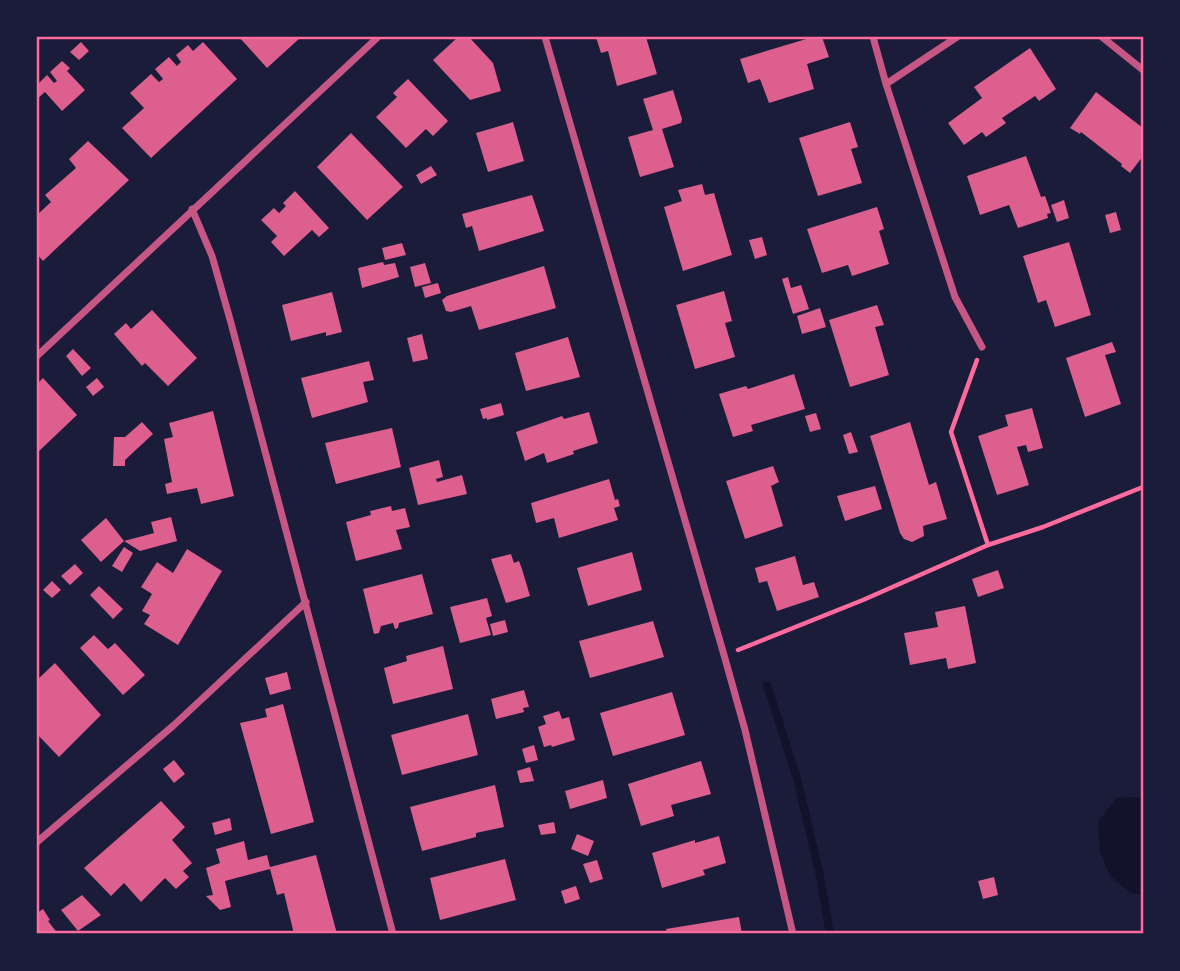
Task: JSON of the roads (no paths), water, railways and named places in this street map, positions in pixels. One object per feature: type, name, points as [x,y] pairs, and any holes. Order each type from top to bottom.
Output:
[{"type":"street","points":[[37,356],[378,37]]},
{"type":"street","points":[[545,37],[745,730],[793,934]]},
{"type":"street","points":[[873,37],[955,297],[982,347]]},
{"type":"street","points":[[886,84],[957,37]]},
{"type":"street","points":[[1102,37],[1143,70]]},
{"type":"street","points":[[192,209],[212,256],[393,934]]},
{"type":"street","points":[[37,842],[174,725],[306,601]]},
{"type":"waterway","points":[[767,685],[797,778],[820,876],[830,934]]}]
